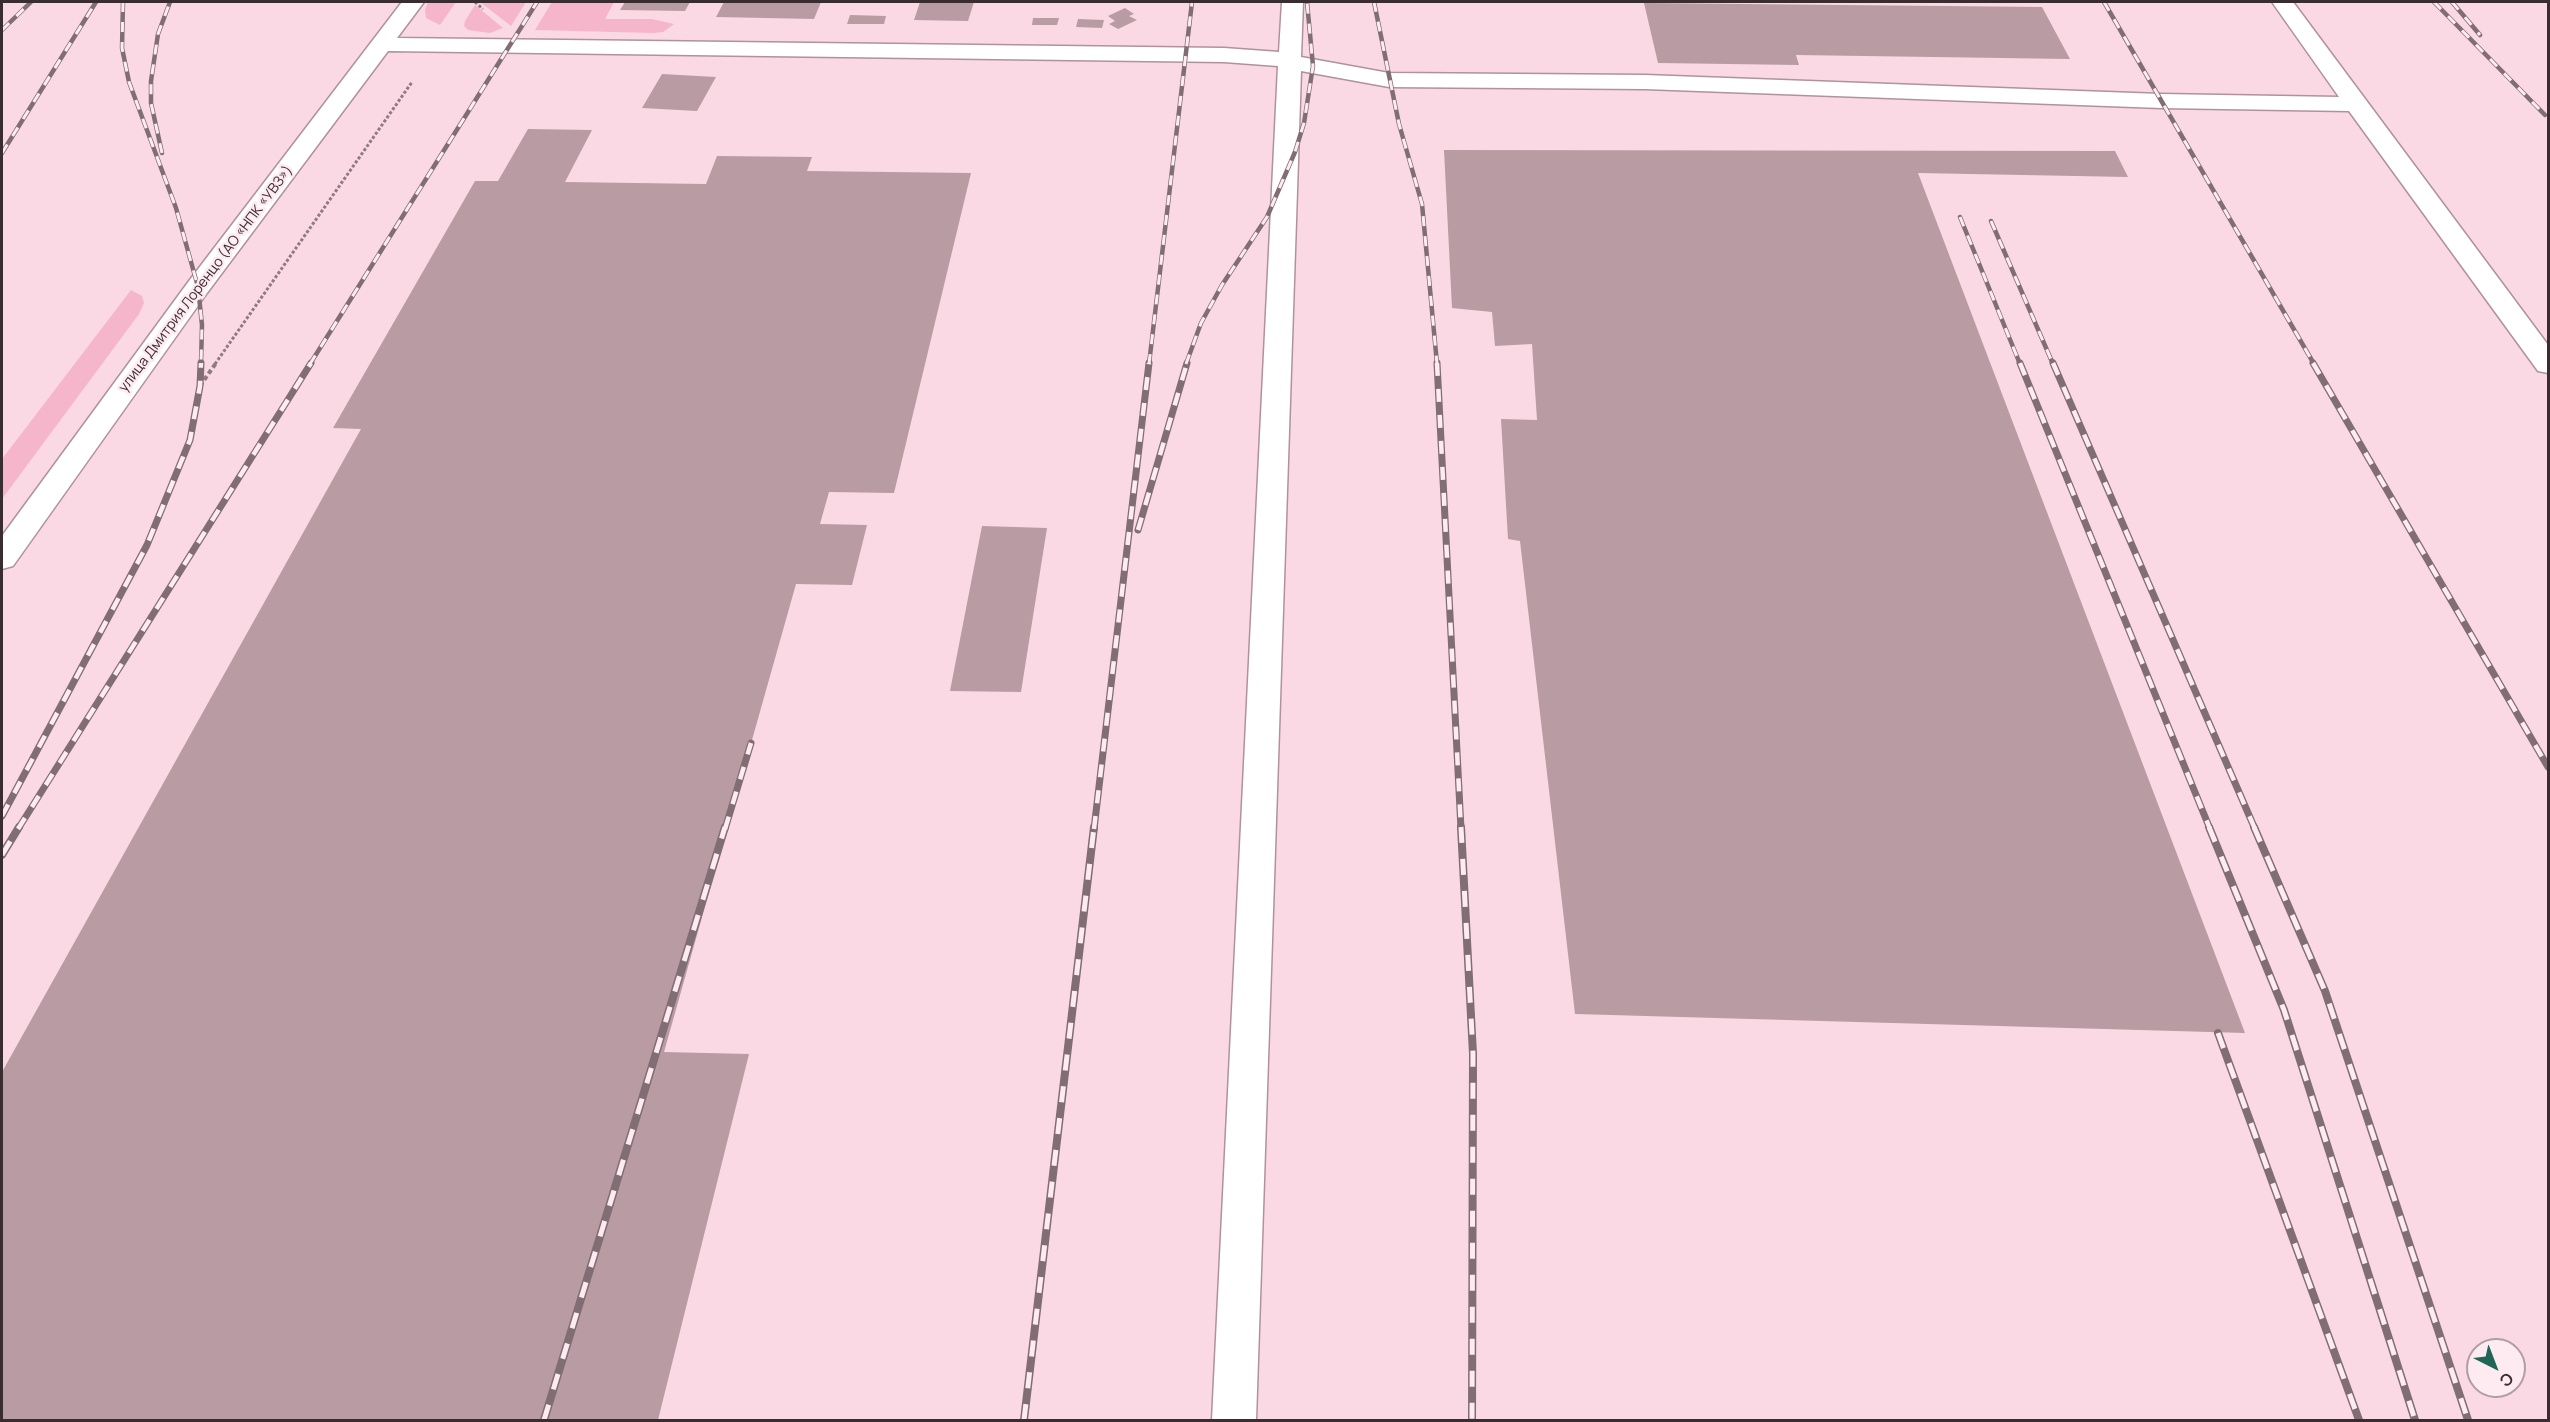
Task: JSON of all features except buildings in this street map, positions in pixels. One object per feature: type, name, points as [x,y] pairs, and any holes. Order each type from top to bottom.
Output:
[{"type":"lane","name":"улица Дмитрия Лоренцо (АО «НПК «УВЗ»)","points":[[2,558],[198,287],[413,2]]},
{"type":"lane","points":[[1234,1420],[1293,2]]},
{"type":"lane","points":[[2283,2],[2548,364]]},
{"type":"lane","points":[[383,44],[1224,55],[1289,60],[1339,73],[1389,80],[1645,82],[2161,101],[2356,104]]},
{"type":"path","points":[[200,386],[437,45]]},
{"type":"shaded area","points":[[428,2],[456,2],[440,25],[426,18],[425,10]]},
{"type":"shaded area","points":[[480,2],[526,2],[511,26]]},
{"type":"shaded area","points":[[552,2],[614,2],[605,19],[652,19],[674,24],[663,32],[654,33],[535,30]]},
{"type":"shaded area","points":[[475,5],[503,28],[490,33],[468,30],[464,26],[465,21]]},
{"type":"shaded area","points":[[131,290],[142,296],[144,303],[139,314],[2,499],[2,459]]},
{"type":"railway","points":[[2,30],[31,2]]},
{"type":"railway","points":[[2,153],[96,2]]},
{"type":"railway","points":[[123,2],[122,48],[129,82],[176,208],[198,287],[202,325],[201,364]]},
{"type":"railway","points":[[162,153],[151,103],[151,81],[158,34],[170,2]]},
{"type":"railway","points":[[310,364],[537,2]]},
{"type":"railway","points":[[1149,364],[1192,2]]},
{"type":"railway","points":[[1186,364],[1201,323],[1222,285],[1267,217],[1295,152],[1304,123],[1313,66],[1307,2]]},
{"type":"railway","points":[[1374,2],[1399,124],[1422,204],[1437,364]]},
{"type":"railway","points":[[2104,2],[2314,364]]},
{"type":"railway","points":[[2434,2],[2545,115]]},
{"type":"railway","points":[[2452,2],[2480,35]]},
{"type":"railway","points":[[1960,217],[2020,364]]},
{"type":"railway","points":[[1991,221],[2053,364]]},
{"type":"railway","points":[[2,816],[147,545],[190,440],[200,386],[201,363]]},
{"type":"railway","points":[[18,829],[311,363]]},
{"type":"railway","points":[[1094,829],[1149,363]]},
{"type":"railway","points":[[1138,530],[1187,363]]},
{"type":"railway","points":[[1437,363],[1461,829]]},
{"type":"railway","points":[[2020,363],[2210,829]]},
{"type":"railway","points":[[2053,363],[2255,829]]},
{"type":"railway","points":[[2313,363],[2548,767]]},
{"type":"railway","points":[[725,829],[751,743]]},
{"type":"railway","points":[[2,855],[19,827]]},
{"type":"railway","points":[[544,1420],[725,827]]},
{"type":"railway","points":[[1024,1420],[1094,827]]},
{"type":"railway","points":[[1461,827],[1473,1054],[1472,1420]]},
{"type":"railway","points":[[2209,827],[2284,1010],[2415,1420]]},
{"type":"railway","points":[[2254,827],[2325,991],[2468,1420]]},
{"type":"railway","points":[[2218,1033],[2359,1420]]}]
